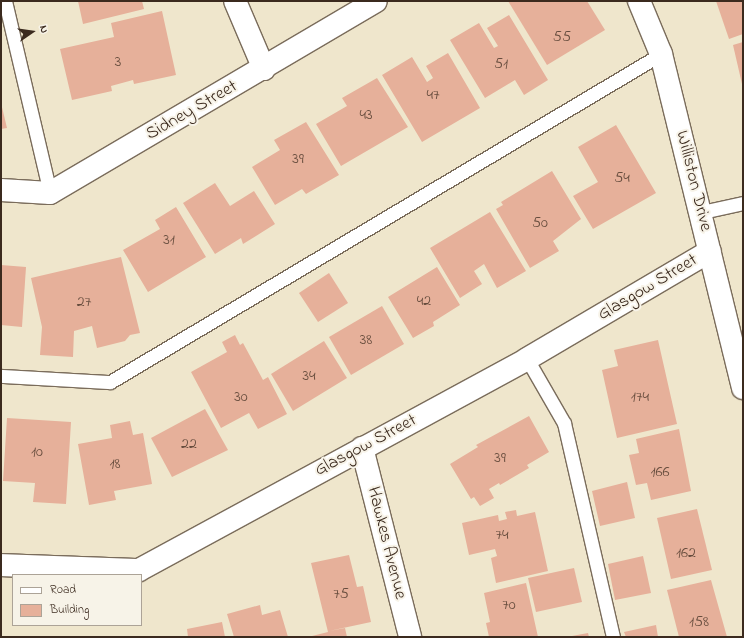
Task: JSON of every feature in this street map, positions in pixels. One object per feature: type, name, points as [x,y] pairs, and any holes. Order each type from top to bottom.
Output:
[{"type":"street","points":[[235,1],[264,69]]},
{"type":"street","name":"Sidney Street","points":[[50,193],[264,69],[376,1]]},
{"type":"street","name":"Williston Drive","points":[[639,1],[661,54],[702,212],[743,388]]},
{"type":"street","points":[[1,190],[50,193]]},
{"type":"street","name":"Glasgow Street","points":[[1,565],[139,570],[528,359],[710,251]]},
{"type":"street","name":"Hawkes Avenue","points":[[362,448],[409,637]]},
{"type":"lane","points":[[6,1],[50,193]]},
{"type":"lane","points":[[1,376],[110,382],[661,54]]},
{"type":"lane","points":[[702,212],[743,203]]},
{"type":"lane","points":[[528,359],[564,423],[613,637]]},
{"type":"building","points":[[78,1],[142,1],[144,9],[83,24]]},
{"type":"building","points":[[508,1],[587,1],[605,30],[547,65]]},
{"type":"building","points":[[716,1],[743,1],[743,34],[729,39]]},
{"type":"building","points":[[162,11],[176,75],[134,84],[133,80],[111,86],[112,91],[72,100],[60,49],[114,37],[111,23]]},
{"type":"building","points":[[509,15],[548,80],[524,95],[515,80],[485,98],[450,40],[479,23],[494,48],[498,46],[487,28]]},
{"type":"building","points":[[743,42],[743,84],[742,84],[733,45]]},
{"type":"building","points":[[448,53],[480,108],[422,142],[382,75],[412,57],[427,82],[433,78],[426,66]]},
{"type":"building","points":[[377,78],[408,127],[341,166],[316,124],[347,106],[342,98]]},
{"type":"building","points":[[1,103],[7,128],[1,129]]},
{"type":"building","points":[[306,122],[339,175],[306,194],[302,189],[275,205],[252,167],[280,150],[274,140]]},
{"type":"building","points":[[616,125],[656,193],[593,229],[573,196],[598,182],[578,147]]},
{"type":"building","points":[[552,171],[581,219],[553,241],[559,251],[530,268],[496,209],[503,205],[501,202]]},
{"type":"building","points":[[215,183],[230,206],[254,191],[275,224],[243,244],[241,238],[215,254],[183,203]]},
{"type":"building","points":[[176,207],[206,257],[148,292],[123,250],[160,229],[155,220]]},
{"type":"building","points":[[490,212],[526,271],[497,288],[484,264],[474,271],[482,284],[460,298],[430,248]]},
{"type":"building","points":[[121,257],[140,333],[130,335],[125,341],[97,348],[92,326],[74,331],[73,357],[40,355],[42,327],[31,278]]},
{"type":"building","points":[[1,265],[26,267],[22,327],[1,325]]},
{"type":"building","points":[[437,267],[460,305],[433,322],[434,326],[413,338],[388,297]]},
{"type":"building","points":[[329,273],[348,303],[318,322],[299,293]]},
{"type":"building","points":[[382,306],[404,344],[351,375],[329,337]]},
{"type":"building","points":[[235,335],[240,345],[243,343],[263,380],[268,377],[287,414],[258,429],[249,413],[221,428],[191,372],[227,352],[222,342]]},
{"type":"building","points":[[658,340],[677,424],[617,438],[602,370],[618,366],[614,350]]},
{"type":"building","points":[[324,341],[347,378],[293,411],[271,374]]},
{"type":"building","points":[[205,409],[228,450],[172,477],[151,438]]},
{"type":"building","points":[[529,416],[549,452],[527,465],[529,468],[500,485],[499,483],[489,489],[494,498],[480,506],[474,497],[471,499],[450,464],[478,447],[476,445]]},
{"type":"building","points":[[7,418],[71,422],[66,504],[33,502],[35,483],[3,481]]},
{"type":"building","points":[[130,421],[133,435],[143,433],[152,484],[114,491],[116,500],[89,505],[78,444],[112,438],[110,425]]},
{"type":"building","points":[[679,429],[691,491],[651,500],[647,483],[636,485],[629,455],[639,453],[636,439]]},
{"type":"building","points":[[627,482],[635,518],[600,526],[592,491]]},
{"type":"building","points":[[697,509],[712,570],[671,579],[657,518]]},
{"type":"building","points":[[516,510],[517,516],[535,512],[548,571],[496,583],[491,558],[497,556],[495,549],[469,555],[462,523],[498,515],[499,521],[507,519],[505,512]]},
{"type":"building","points":[[349,555],[357,587],[363,586],[371,622],[329,631],[345,628],[347,637],[308,637],[328,632],[311,563]]},
{"type":"building","points":[[643,556],[651,593],[615,600],[608,564]]},
{"type":"building","points":[[574,568],[582,602],[536,612],[528,578]]},
{"type":"building","points":[[711,580],[727,637],[679,637],[667,590]]},
{"type":"building","points":[[526,583],[538,637],[489,637],[486,623],[490,622],[484,593]]},
{"type":"building","points":[[260,605],[262,615],[280,610],[288,637],[234,637],[227,614]]},
{"type":"building","points":[[222,622],[225,637],[188,637],[187,629]]},
{"type":"building","points":[[656,625],[658,637],[626,637],[624,632]]},
{"type":"building","points":[[588,633],[589,637],[572,637],[572,636]]}]
